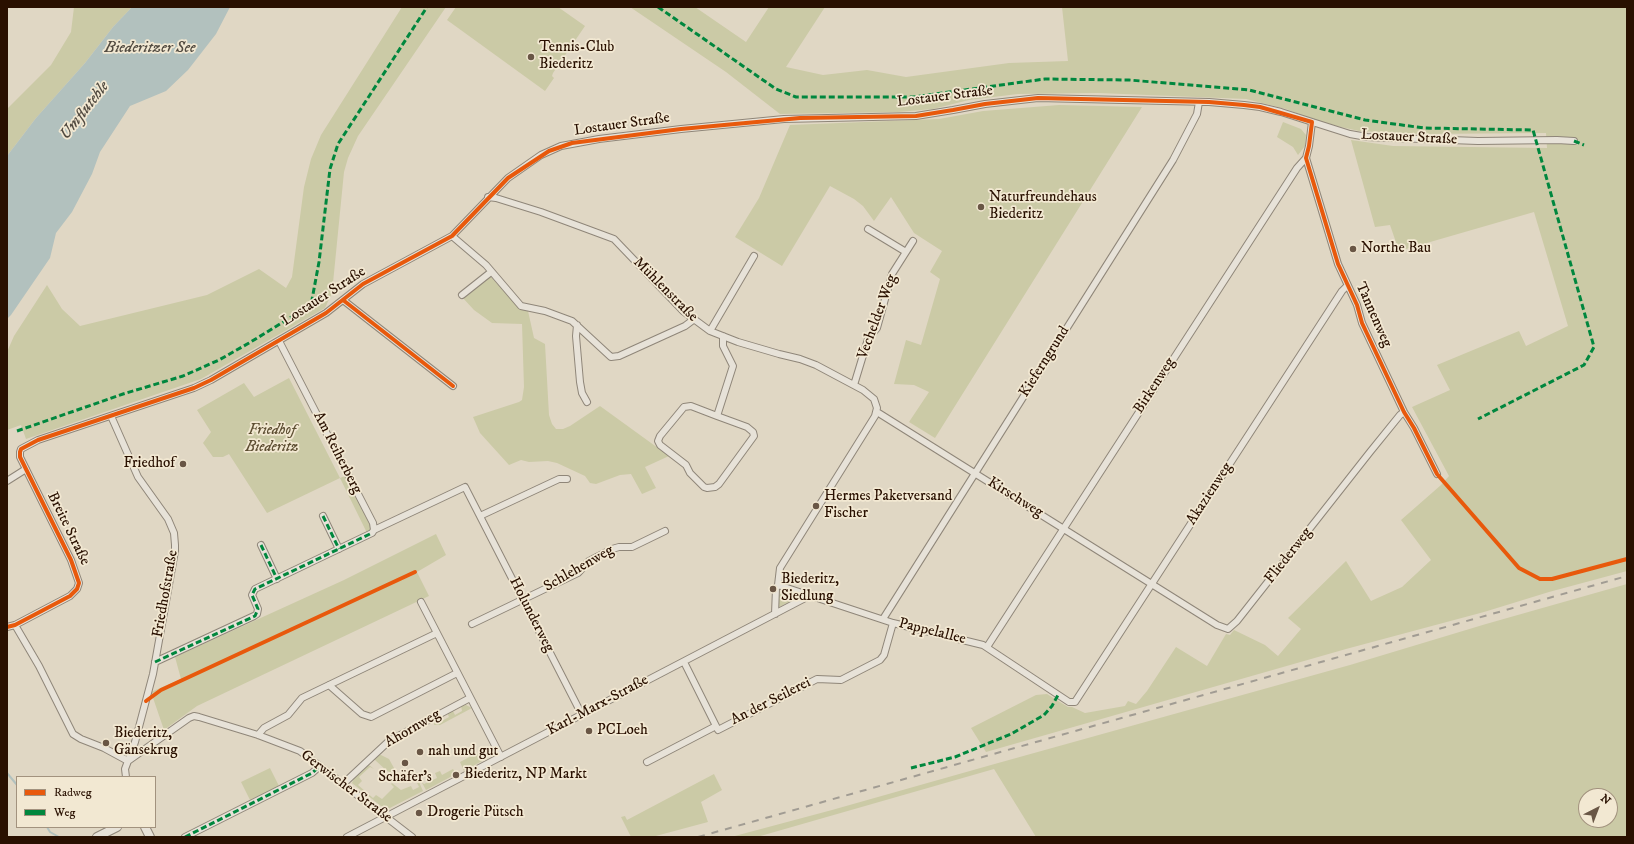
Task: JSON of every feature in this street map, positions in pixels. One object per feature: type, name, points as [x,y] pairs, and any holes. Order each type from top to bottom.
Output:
[{"type":"street","name":"Lostauer Straße","points":[[20,451],[22,448],[38,440],[203,384],[326,312],[363,284],[452,236],[508,178],[545,153],[572,143],[681,129],[784,119],[916,116],[985,104],[1038,98],[1199,102],[1260,107],[1350,134],[1367,137],[1478,141],[1574,141]]},
{"type":"street","name":"Kieferngrund","points":[[883,619],[1173,160],[1197,114],[1199,102]]},
{"type":"street","name":"Birkenweg","points":[[987,647],[1297,168],[1306,158],[1312,122]]},
{"type":"street","name":"Tannenweg","points":[[1306,158],[1338,264],[1357,305],[1362,323],[1404,412],[1414,428],[1437,474]]},
{"type":"street","name":"Mühlenstraße","points":[[488,197],[493,197],[547,214],[614,239],[693,320],[710,331],[723,336],[816,365],[864,390],[874,399],[877,412]]},
{"type":"street","points":[[868,229],[906,252]]},
{"type":"street","points":[[452,236],[481,261],[521,306],[556,314],[568,319],[577,325],[611,357],[616,357],[685,326],[693,320]]},
{"type":"street","name":"Vechelder Weg","points":[[854,385],[868,339],[877,328],[892,274],[913,241]]},
{"type":"street","points":[[710,331],[754,256]]},
{"type":"street","points":[[462,295],[491,272]]},
{"type":"street","name":"Akazienweg","points":[[1074,703],[1153,584],[1342,291],[1347,286]]},
{"type":"street","points":[[342,300],[453,386]]},
{"type":"street","points":[[577,325],[576,336],[580,382],[582,394],[587,402]]},
{"type":"street","points":[[717,416],[733,366],[723,346],[723,336]]},
{"type":"street","name":"Am Reiherberg","points":[[279,340],[372,523],[374,530]]},
{"type":"street","points":[[687,406],[717,416],[747,427],[753,432],[754,436],[719,484],[716,487],[708,488],[704,487],[690,473],[686,465],[660,445],[658,441],[660,436],[681,410],[687,406]]},
{"type":"street","name":"Kirschweg","points":[[877,412],[1153,584]]},
{"type":"street","points":[[774,614],[776,588],[778,585],[779,572],[783,563],[877,412]]},
{"type":"street","name":"Fliederweg","points":[[1153,584],[1217,625],[1228,629],[1233,627],[1370,452],[1404,412]]},
{"type":"street","name":"Friedhofstraße","points":[[111,416],[132,464],[144,486],[168,519],[175,539],[176,551],[155,662],[135,742],[125,768],[126,776]]},
{"type":"street","name":"Breite Straße","points":[[7,627],[15,625],[70,596],[77,589],[79,583],[71,560],[26,469],[20,456],[20,451]]},
{"type":"street","points":[[7,481],[26,469]]},
{"type":"street","points":[[480,516],[559,479],[566,479]]},
{"type":"street","name":"Holunderweg","points":[[374,530],[465,487],[582,715]]},
{"type":"street","points":[[323,516],[339,549]]},
{"type":"street","points":[[155,662],[256,616],[258,609],[252,596],[253,591],[372,533],[374,530]]},
{"type":"street","name":"Schlehenweg","points":[[472,624],[578,573],[589,561],[612,548],[632,547],[665,531]]},
{"type":"street","points":[[261,545],[277,578]]},
{"type":"street","name":"Pappelallee","points":[[778,585],[800,591],[809,596],[816,596],[893,623],[987,647],[1058,695],[1069,702],[1074,703]]},
{"type":"street","name":"Karl-Marx-Straße","points":[[347,837],[809,596]]},
{"type":"street","points":[[421,602],[501,756]]},
{"type":"street","name":"An der Seilerei","points":[[684,662],[718,730],[817,679],[841,680],[880,660],[884,656],[893,623]]},
{"type":"street","points":[[15,625],[39,666],[73,734],[128,761]]},
{"type":"street","points":[[258,735],[264,728],[288,715],[299,700],[436,633]]},
{"type":"street","name":"Ahornweg","points":[[329,685],[362,714],[371,717],[457,673]]},
{"type":"street","name":"Ahornweg","points":[[344,784],[388,741],[470,698]]},
{"type":"street","name":"Gerwischer Straße","points":[[128,761],[194,716],[258,735],[297,749],[412,837]]},
{"type":"street","name":"An der Seilerei","points":[[647,762],[716,726]]},
{"type":"street","points":[[185,837],[312,773],[320,766]]},
{"type":"street","points":[[97,837],[115,828]]},
{"type":"street","points":[[146,828],[150,837]]},
{"type":"green space","points":[[74,7],[132,7],[113,27],[85,63],[36,118],[7,156],[7,109],[51,65],[71,32]]},
{"type":"green space","points":[[402,7],[446,7],[358,136],[348,158],[344,172],[332,293],[325,308],[201,379],[26,439],[21,425],[7,430],[7,352],[14,336],[47,285],[62,309],[80,326],[207,295],[259,269],[286,288],[292,277],[304,187],[311,159],[321,135]]},
{"type":"green space","name":"Tennis-Club Biederitz","points":[[456,7],[558,7],[585,26],[553,73],[552,76],[554,78],[545,91],[447,20]]},
{"type":"green space","points":[[630,7],[695,7],[746,42],[769,7],[825,7],[786,67],[823,75],[867,70],[906,77],[1009,63],[1068,61],[1062,7],[1627,7],[1627,571],[1549,592],[1484,612],[1346,649],[986,752],[971,728],[1036,695],[1047,694],[1068,707],[1072,707],[1085,713],[1125,706],[1128,701],[1136,704],[1147,691],[1176,647],[1207,666],[1226,634],[1230,635],[1234,630],[1265,645],[1278,656],[1301,629],[1288,618],[1346,561],[1371,601],[1402,587],[1431,560],[1401,520],[1441,485],[1449,476],[1412,407],[1450,390],[1437,365],[1519,331],[1526,346],[1568,326],[1534,212],[1399,251],[1390,225],[1375,227],[1351,140],[1393,146],[1547,148],[1546,133],[1423,134],[1359,131],[1323,123],[1286,109],[1246,99],[1098,93],[1018,94],[969,100],[933,109],[898,112],[780,114],[726,72]]},
{"type":"green space","points":[[1059,105],[1142,107],[935,438],[909,422],[929,392],[914,385],[894,384],[906,340],[921,345],[940,279],[930,272],[942,251],[914,233],[891,197],[874,221],[863,206],[854,199],[830,186],[782,266],[735,237],[759,198],[790,125],[939,119],[983,111]]},
{"type":"green space","points":[[1283,122],[1301,129],[1306,135],[1305,146],[1298,155],[1293,147],[1277,137]]},
{"type":"green space","points":[[488,277],[491,277],[520,309],[528,311],[534,338],[545,344],[549,415],[552,424],[556,429],[563,429],[600,406],[669,456],[645,467],[656,488],[642,494],[631,474],[620,475],[596,484],[590,483],[585,476],[557,463],[548,461],[529,462],[521,460],[509,465],[480,433],[473,417],[519,402],[522,400],[524,387],[522,324],[492,323],[474,310],[462,297]]},
{"type":"green space","name":"Friedhof Biederitz","points":[[289,378],[340,478],[267,513],[229,454],[223,457],[213,457],[203,443],[211,432],[197,410],[244,383],[254,397]]},
{"type":"green space","points":[[345,476],[370,525],[371,529],[369,532],[367,533],[340,478]]},
{"type":"green space","points":[[436,534],[446,555],[417,572],[429,596],[197,706],[164,730],[151,692],[181,679],[175,657],[344,580]]},
{"type":"green space","points":[[1627,584],[1627,837],[1036,837],[994,769],[757,837],[731,837],[832,810],[1350,665]]},
{"type":"green space","points":[[787,591],[796,594],[797,598],[779,607],[779,595]]},
{"type":"green space","points":[[466,705],[472,708],[440,725],[434,725],[435,720],[438,718],[440,722],[449,717],[447,713],[453,711],[455,715],[462,711],[461,706]]},
{"type":"green space","points":[[477,753],[482,761],[464,771],[460,762]]},
{"type":"green space","points":[[379,754],[389,759],[394,768],[392,773],[387,771],[375,760]]},
{"type":"green space","points":[[369,765],[374,769],[370,767],[359,777],[362,781],[358,785],[373,798],[376,795],[382,799],[394,787],[391,784],[392,783],[401,790],[411,786],[413,790],[419,787],[417,783],[419,782],[423,791],[386,810],[352,783],[354,778],[366,766]]},
{"type":"green space","points":[[270,768],[279,786],[250,800],[241,782]]},
{"type":"green space","points":[[453,769],[456,774],[426,790],[421,781],[424,784],[437,778],[435,773],[440,771],[442,775]]},
{"type":"green space","points":[[714,774],[722,790],[701,802],[708,822],[652,837],[631,837],[621,817],[625,816],[627,820]]},
{"type":"water","name":"Biederitzer See","points":[[132,7],[230,7],[216,34],[188,70],[166,91],[130,106],[100,152],[92,174],[72,212],[56,233],[50,258],[7,319],[7,156],[36,118],[85,63],[113,27]]},
{"type":"waterway","points":[[7,773],[16,784]]},
{"type":"waterway","points":[[48,828],[50,832],[59,837]]},
{"type":"railway","points":[[698,837],[1627,576]]},
{"type":"marked path","points":[[17,431],[123,394],[183,376],[219,360],[311,305],[319,262],[330,169],[338,144],[427,7]]},
{"type":"marked path","points":[[658,7],[776,89],[796,97],[913,97],[1045,79],[1129,80],[1249,90],[1365,120],[1424,128],[1533,130],[1594,347],[1584,365],[1478,419]]},
{"type":"marked path","points":[[1574,141],[1584,145]]},
{"type":"marked path","points":[[323,516],[339,549]]},
{"type":"marked path","points":[[155,662],[255,616],[258,609],[252,595],[255,589],[372,533]]},
{"type":"marked path","points":[[261,545],[277,579]]},
{"type":"marked path","points":[[911,768],[955,757],[1011,734],[1044,715],[1052,706],[1058,695]]},
{"type":"marked path","points":[[185,837],[312,773],[320,766]]},
{"type":"cycle path","points":[[7,627],[15,625],[70,596],[77,589],[79,583],[71,560],[20,457],[21,449],[38,440],[194,388],[211,380],[326,313],[363,284],[452,236],[508,178],[549,151],[572,143],[681,129],[800,118],[916,116],[985,104],[1038,98],[1209,102],[1244,105],[1260,107],[1312,122],[1306,158],[1338,264],[1357,305],[1362,323],[1404,412],[1414,428],[1437,474],[1519,568],[1540,579],[1552,579],[1627,559]]},
{"type":"cycle path","points":[[343,300],[453,386]]},
{"type":"cycle path","points":[[146,701],[161,690],[415,572]]},
{"type":"place","name":"Tennis-Club Biederitz","points":[[531,57]]},
{"type":"place","name":"Naturfreundehaus Biederitz","points":[[981,207]]},
{"type":"place","name":"Northe Bau","points":[[1353,249]]},
{"type":"place","name":"Friedhof","points":[[183,464]]},
{"type":"place","name":"Hermes Paketversand Fischer","points":[[816,506]]},
{"type":"place","name":"Biederitz, Siedlung","points":[[773,589]]},
{"type":"place","name":"PCLoeh","points":[[589,731]]},
{"type":"place","name":"Biederitz, Gänsekrug","points":[[106,743]]},
{"type":"place","name":"nah und gut","points":[[420,752]]},
{"type":"place","name":"Schäfer's","points":[[405,763]]},
{"type":"place","name":"Biederitz, NP Markt","points":[[456,775]]},
{"type":"place","name":"Drogerie Pütsch","points":[[419,813]]},
{"type":"water label","name":"Umflutehle","points":[[85,111]]}]
